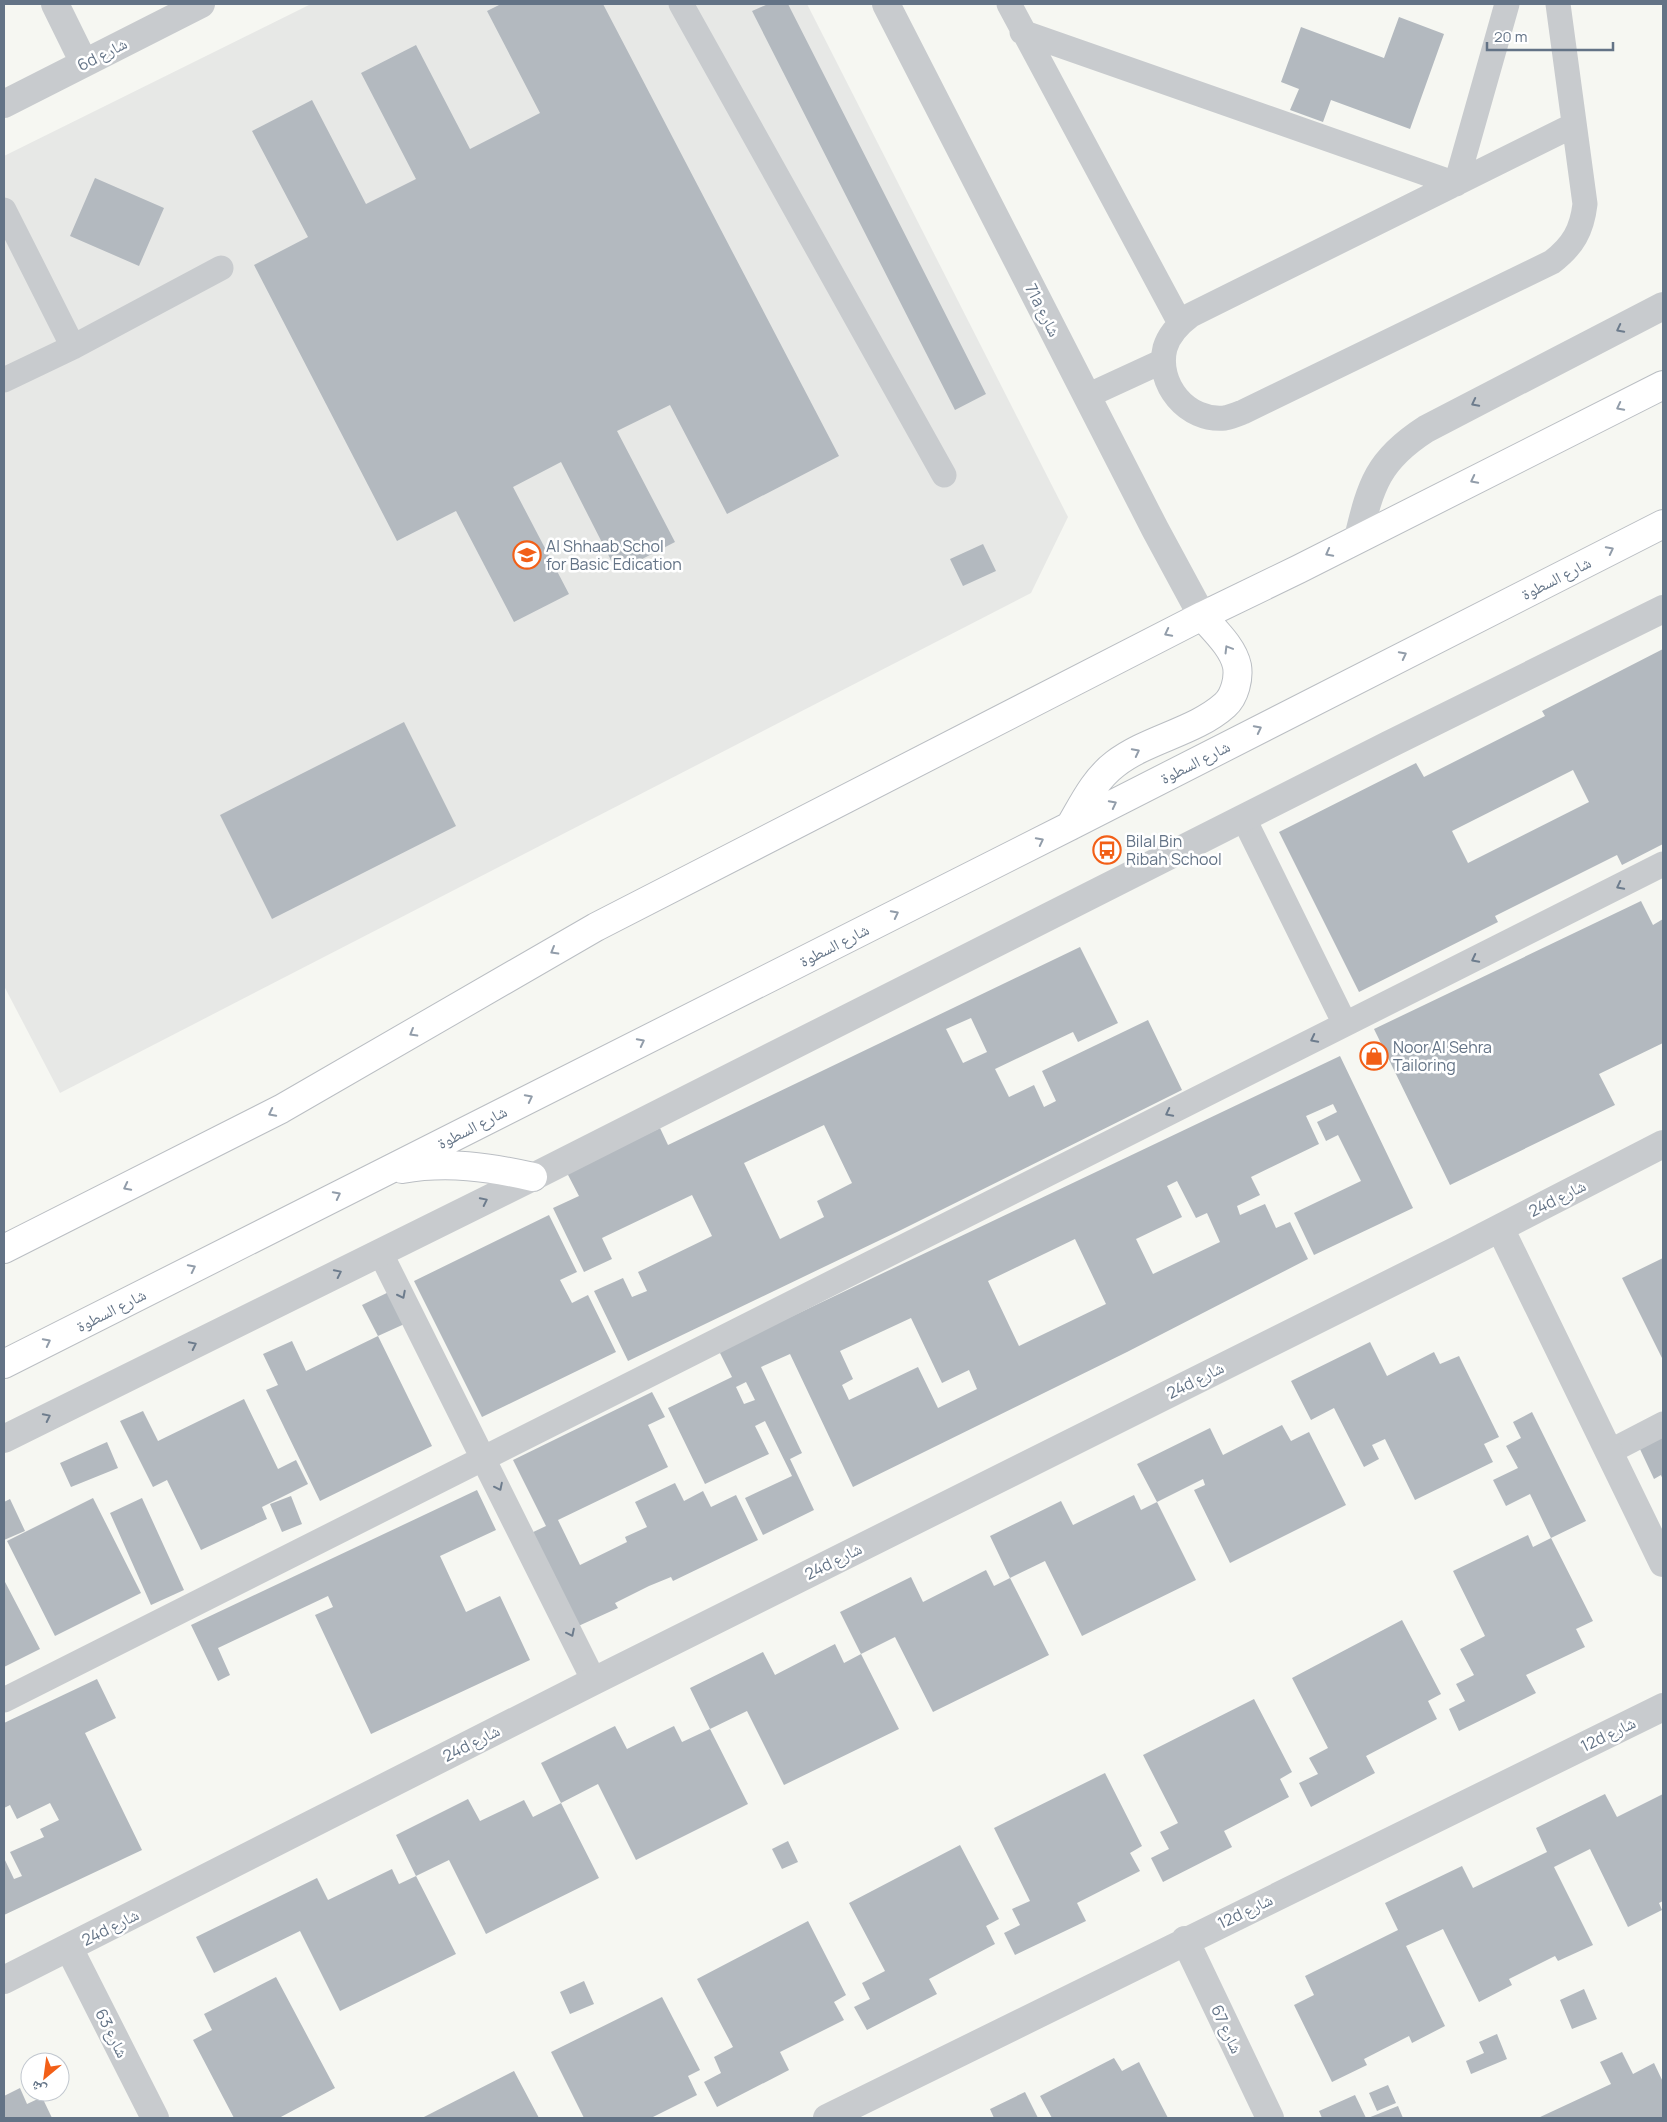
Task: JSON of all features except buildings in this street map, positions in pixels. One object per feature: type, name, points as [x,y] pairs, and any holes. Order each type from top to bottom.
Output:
[{"type":"main road","points":[[4,1249],[281,1109],[596,927],[1202,616],[1663,385]]},
{"type":"main road","name":"شارع السطوة","points":[[4,1364],[1070,826],[1663,524]]},
{"type":"main road","points":[[1070,826],[1092,788],[1115,764],[1210,715],[1227,704],[1236,686],[1237,665],[1228,647],[1202,616]]},
{"type":"main road","points":[[381,1173],[419,1166],[457,1164],[496,1168],[533,1177]]},
{"type":"street","points":[[55,4],[84,63]]},
{"type":"street","name":"6d شارع","points":[[4,104],[201,4]]},
{"type":"street","name":"71a شارع","points":[[886,4],[1155,529],[1202,616]]},
{"type":"street","points":[[1358,538],[1366,502],[1376,479],[1388,459],[1405,442],[1426,429],[1663,306]]},
{"type":"street","points":[[4,1439],[533,1177],[1388,745],[1663,609]]},
{"type":"street","name":"24d شارع","points":[[4,1980],[594,1681],[1500,1228],[1663,1144]]},
{"type":"street","points":[[1500,1228],[1663,1563]]},
{"type":"street","name":"12d شارع","points":[[827,2118],[1185,1940],[1663,1707]]},
{"type":"street","name":"شارع 67","points":[[1185,1940],[1270,2118]]},
{"type":"street","name":"شارع 63","points":[[68,1948],[155,2118]]},
{"type":"lane","points":[[681,4],[944,475]]},
{"type":"lane","points":[[1009,4],[1022,32],[1180,323]]},
{"type":"lane","points":[[1456,184],[1507,4]]},
{"type":"lane","points":[[1558,4],[1585,204],[1583,221],[1571,244],[1552,262],[1244,412],[1225,418],[1207,417],[1189,410],[1175,397],[1166,380],[1165,347],[1171,334],[1180,323],[1191,315],[1574,125]]},
{"type":"lane","points":[[1022,32],[1456,184]]},
{"type":"lane","points":[[4,210],[72,347]]},
{"type":"lane","points":[[4,380],[72,347],[221,268]]},
{"type":"lane","points":[[1087,396],[1164,361]]},
{"type":"lane","points":[[1244,818],[1345,1024]]},
{"type":"lane","points":[[4,1700],[1663,864]]},
{"type":"lane","points":[[380,1252],[594,1681]]},
{"type":"lane","points":[[1609,1452],[1663,1424]]},
{"type":"shaded area","name":"Al Shhaab Schol for Basic Edication","points":[[311,4],[807,4],[1068,517],[1031,593],[60,1093],[4,986],[4,156]]},
{"type":"place","name":"Al Shhaab Schol for Basic Edication","points":[[527,555]]},
{"type":"place","name":"Bilal Bin Ribah School","points":[[1107,850]]},
{"type":"place","name":"Noor Al Sehra Tailoring","points":[[1374,1056]]}]
